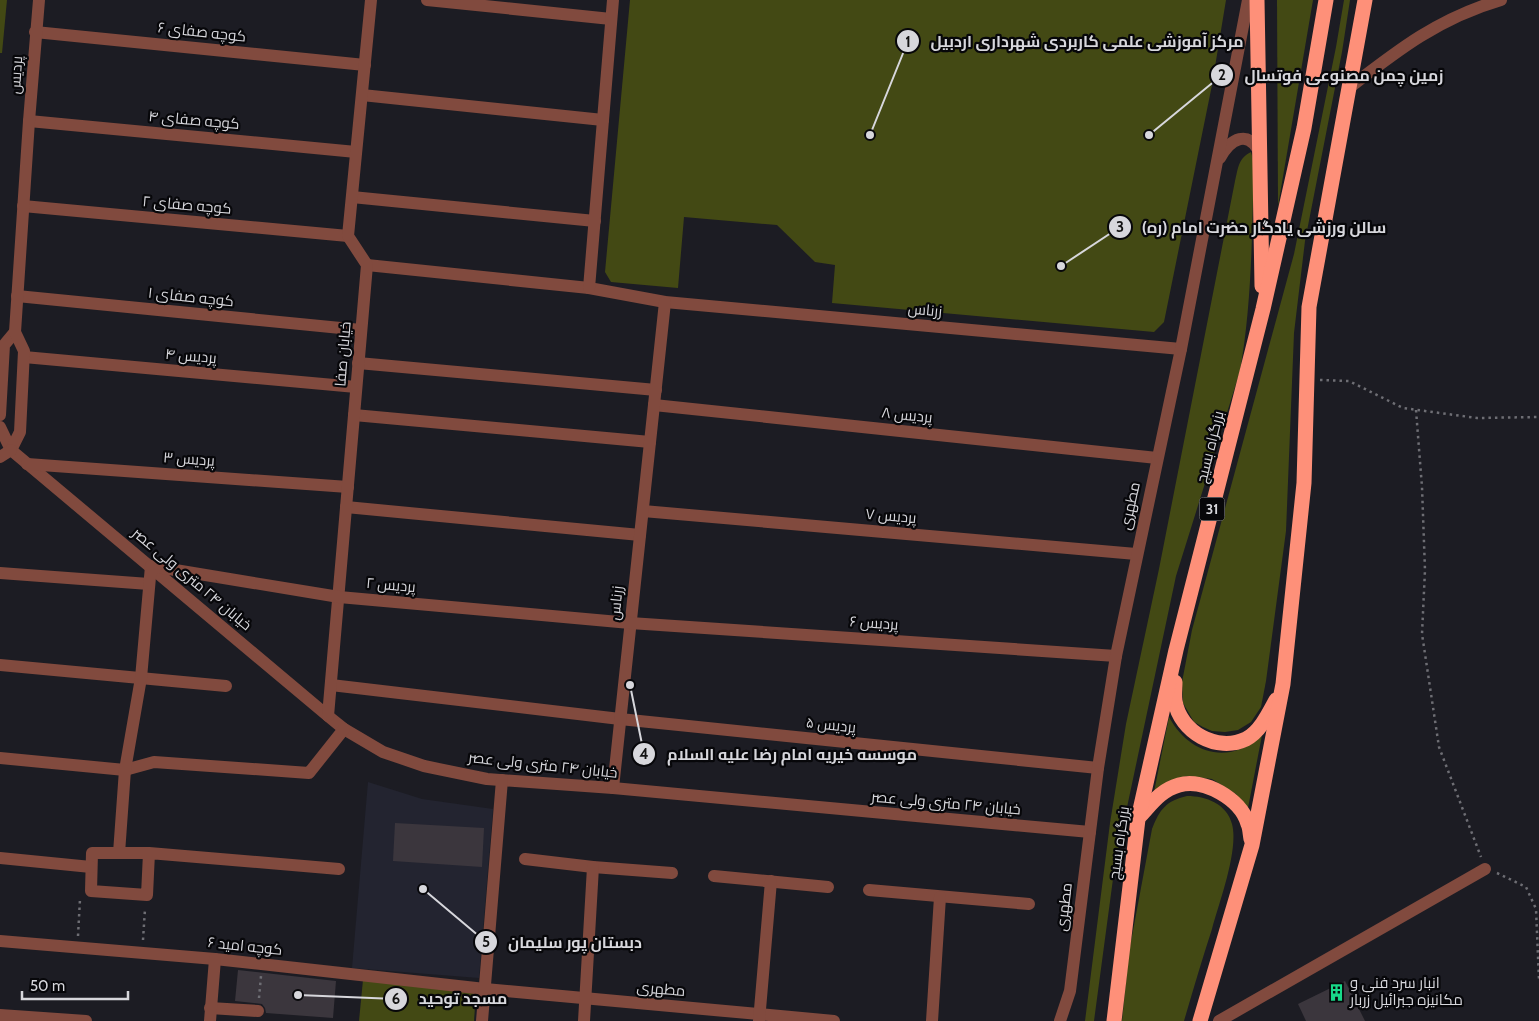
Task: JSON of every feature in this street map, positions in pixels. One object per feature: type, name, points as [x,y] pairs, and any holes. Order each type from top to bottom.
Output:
[{"type":"highway","points":[[1256,0],[1262,309]]},
{"type":"highway","name":"بزرگراه بسیج","points":[[1114,1021],[1138,819],[1176,650],[1262,309],[1304,128],[1326,0]]},
{"type":"highway","points":[[1200,1021],[1252,846],[1283,684],[1304,483],[1306,379],[1310,307],[1364,0]]},
{"type":"highway","points":[[1176,650],[1175,701],[1179,714],[1190,729],[1202,738],[1215,743],[1230,743],[1245,739],[1252,734],[1269,712],[1283,684]]},
{"type":"highway","points":[[1138,819],[1157,796],[1179,785],[1190,784],[1212,788],[1236,804],[1248,823],[1252,846]]},
{"type":"street","name":"پردیس","points":[[11,450],[20,432],[24,351],[16,332],[17,296],[35,32],[39,0]]},
{"type":"street","points":[[367,266],[348,236],[371,0]]},
{"type":"street","points":[[427,0],[611,19]]},
{"type":"street","points":[[589,288],[613,0]]},
{"type":"street","name":"مطهری","points":[[1060,1021],[1070,990],[1098,768],[1116,656],[1136,554],[1181,349],[1248,0]]},
{"type":"street","points":[[1349,88],[1405,45],[1458,14],[1501,0]]},
{"type":"street","name":"کوچه صفای ۶","points":[[35,32],[365,65]]},
{"type":"street","points":[[362,96],[603,120]]},
{"type":"street","name":"کوچه صفای ۴","points":[[29,121],[356,152]]},
{"type":"street","points":[[1216,167],[1228,146],[1241,138],[1253,142],[1260,154]]},
{"type":"street","points":[[352,197],[595,221]]},
{"type":"street","name":"کوچه صفای ۲","points":[[23,206],[348,236]]},
{"type":"street","name":"زرناس","points":[[367,266],[589,288],[665,302],[1181,349]]},
{"type":"street","name":"خیابان صفا","points":[[328,716],[367,266]]},
{"type":"street","name":"کوچه صفای ۱","points":[[17,296],[361,330]]},
{"type":"street","name":"زرناس","points":[[613,788],[665,302]]},
{"type":"street","name":"پردیس","points":[[0,414],[4,345],[16,332]]},
{"type":"street","name":"پردیس ۴","points":[[24,357],[356,388]]},
{"type":"street","points":[[358,362],[656,390]]},
{"type":"street","name":"پردیس ۸","points":[[654,405],[1157,458]]},
{"type":"street","points":[[354,415],[650,442]]},
{"type":"street","points":[[0,427],[11,450],[0,458]]},
{"type":"street","name":"خیابان ۲۴ متری ولی عصر","points":[[11,450],[344,729],[383,752],[424,766],[486,779],[613,788],[1090,832]]},
{"type":"street","name":"پردیس ۳","points":[[28,464],[348,487]]},
{"type":"street","points":[[346,507],[640,535]]},
{"type":"street","name":"پردیس ۷","points":[[643,511],[1136,554]]},
{"type":"street","points":[[119,853],[125,770],[141,678],[151,566]]},
{"type":"street","name":"پردیس ۲","points":[[151,566],[339,597],[630,623]]},
{"type":"street","points":[[0,573],[149,584]]},
{"type":"street","name":"پردیس ۶","points":[[630,623],[1116,656]]},
{"type":"street","points":[[0,665],[226,686]]},
{"type":"street","name":"پردیس ۵","points":[[331,685],[620,719],[1098,768]]},
{"type":"street","points":[[0,758],[125,770],[154,762],[308,773],[344,729]]},
{"type":"street","points":[[482,1021],[502,780]]},
{"type":"street","points":[[148,853],[146,895],[90,891],[92,853],[148,853],[339,869]]},
{"type":"street","points":[[0,858],[91,867]]},
{"type":"street","points":[[525,859],[593,867],[672,873]]},
{"type":"street","points":[[584,1021],[593,867]]},
{"type":"street","points":[[1219,1021],[1485,869]]},
{"type":"street","points":[[714,876],[828,887]]},
{"type":"street","points":[[759,1018],[771,881]]},
{"type":"street","points":[[869,890],[1029,904]]},
{"type":"street","points":[[932,1021],[940,897]]},
{"type":"street","name":"کوچه امید ۶","points":[[0,941],[215,959],[485,989]]},
{"type":"street","points":[[210,1021],[215,959]]},
{"type":"street","name":"مطهری","points":[[485,989],[585,998],[759,1018],[834,1021]]},
{"type":"street","points":[[210,1008],[258,1011]]},
{"type":"street","points":[[0,1015],[86,1021]]},
{"type":"path","points":[[1306,379],[1349,381],[1403,408],[1477,418],[1539,417]]},
{"type":"path","points":[[1416,410],[1422,487],[1424,561],[1422,634],[1439,747],[1485,869],[1503,875],[1526,887],[1536,909],[1539,980]]},
{"type":"path","points":[[77,948],[80,893],[90,891]]},
{"type":"path","points":[[142,953],[146,895]]},
{"type":"path","points":[[258,1011],[262,964]]},
{"type":"shaded area","points":[[368,782],[422,799],[493,809],[479,978],[352,968]]},
{"type":"green space","points":[[0,0],[7,0],[2,53],[0,53]]},
{"type":"green space","points":[[630,0],[1226,0],[1212,85],[1164,322],[1154,332],[832,303],[835,265],[815,262],[777,225],[684,217],[678,288],[611,282],[605,272]]},
{"type":"green space","points":[[1277,0],[1313,0],[1278,206]]},
{"type":"green space","points":[[1344,0],[1350,0],[1342,52],[1305,241],[1294,333],[1286,531],[1266,681],[1261,707],[1251,722],[1238,730],[1212,731],[1194,722],[1183,703],[1182,682],[1192,630],[1294,254]]},
{"type":"green space","points":[[1251,152],[1254,163],[1251,267],[1247,320],[1240,371],[1176,576],[1115,864],[1094,1021],[1085,1021],[1110,823],[1126,724],[1159,569],[1235,181],[1243,157]]},
{"type":"green space","points":[[1169,717],[1177,730],[1187,740],[1211,752],[1223,753],[1236,750],[1249,745],[1262,735],[1248,808],[1243,807],[1236,794],[1212,779],[1187,776],[1169,781],[1154,792]]},
{"type":"green space","points":[[1187,796],[1215,802],[1226,811],[1232,824],[1233,848],[1223,891],[1184,1021],[1122,1021],[1129,952],[1152,829],[1161,811],[1169,803]]},
{"type":"green space","points":[[363,980],[476,992],[474,1021],[359,1021]]},
{"type":"building","points":[[395,823],[484,828],[482,867],[393,861]]},
{"type":"building","points":[[238,970],[336,981],[333,1018],[266,1013],[262,1004],[235,1001]]},
{"type":"building","name":"انبار سرد فنی و مکانیزه جبرائیل زربار","points":[[1345,981],[1365,1021],[1306,1021],[1298,1004]]},
{"type":"place","name":"مرکز آموزشی علمی کاربردی شهرداری اردبیل","points":[[870,135]]},
{"type":"place","name":"زمین چمن مصنوعی فوتسال","points":[[1149,135]]},
{"type":"place","name":"سالن ورزشی یادگار حضرت امام (ره)","points":[[1061,266]]},
{"type":"place","name":"موسسه خیریه امام رضا علیه السلام","points":[[630,685]]},
{"type":"place","name":"دبستان پور سلیمان","points":[[423,889]]},
{"type":"place","name":"انبار سرد فنی و مکانیزه جبرائیل زربار","points":[[1336,992]]},
{"type":"place","name":"مسجد توحید","points":[[298,995]]}]
